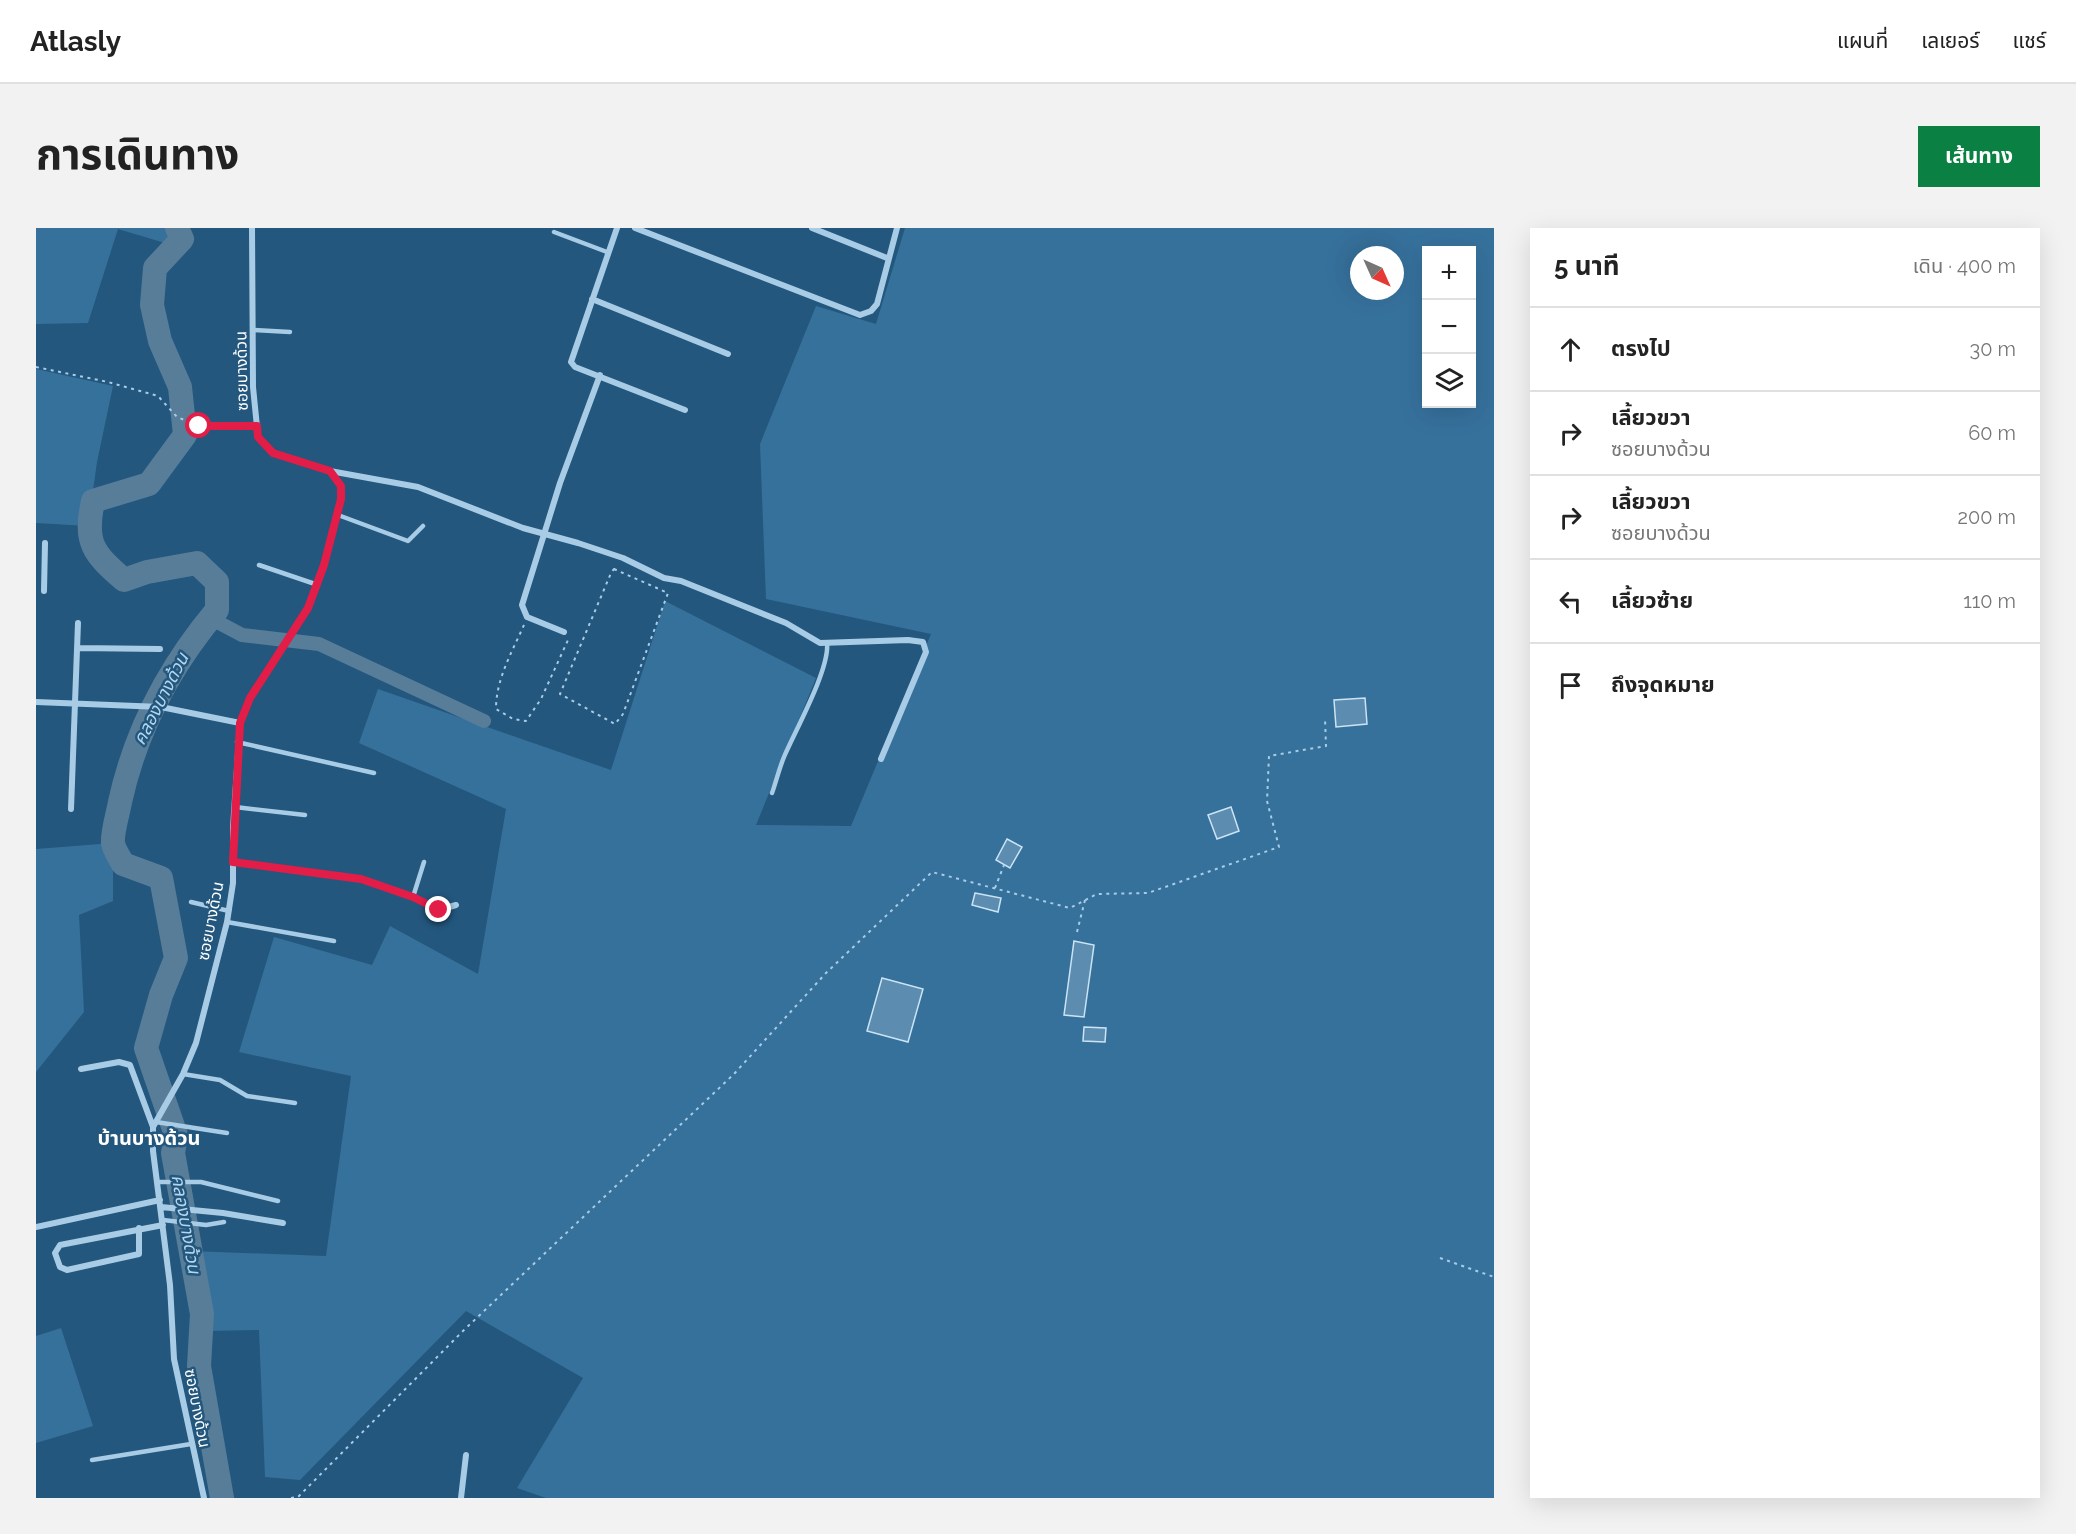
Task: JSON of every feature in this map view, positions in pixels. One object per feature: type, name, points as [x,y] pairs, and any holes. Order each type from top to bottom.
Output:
[{"type":"street","name":"ซอยบางด้วน","points":[[204,1498],[174,1359],[158,1182],[156,1121],[183,1074],[196,1043],[227,922],[233,862],[237,742],[240,723],[250,698],[297,628],[318,585],[338,515],[341,486],[330,471],[273,453],[258,437],[253,387],[254,330],[250,257],[252,228]]},
{"type":"street","points":[[617,228],[571,362],[575,367],[685,410]]},
{"type":"street","points":[[635,228],[860,315],[871,311],[877,304],[885,280],[887,258],[897,228]]},
{"type":"street","points":[[812,228],[887,258]]},
{"type":"street","points":[[592,299],[728,354]]},
{"type":"street","points":[[564,632],[527,617],[522,605],[561,483],[600,375]]},
{"type":"street","points":[[330,471],[418,487],[523,528],[546,533],[623,558],[664,578],[681,581],[786,623],[814,642],[827,644],[908,640],[923,642],[926,652],[880,759]]},
{"type":"street","points":[[44,591],[45,543]]},
{"type":"street","points":[[36,574],[44,574]]},
{"type":"street","points":[[71,809],[78,623]]},
{"type":"street","points":[[78,648],[160,649]]},
{"type":"street","points":[[36,702],[161,707],[240,723]]},
{"type":"street","points":[[233,862],[361,879],[413,897],[439,910],[456,905]]},
{"type":"street","points":[[81,1069],[119,1062],[130,1065],[156,1121]]},
{"type":"street","points":[[36,1227],[160,1204],[283,1223]]},
{"type":"street","points":[[139,1228],[139,1254],[67,1270],[60,1267],[55,1252],[60,1245],[139,1228],[163,1223]]},
{"type":"street","points":[[461,1498],[466,1455]]},
{"type":"lane","points":[[554,232],[607,252]]},
{"type":"lane","points":[[254,330],[290,332]]},
{"type":"lane","points":[[338,515],[408,541],[423,526]]},
{"type":"lane","points":[[259,564],[318,585]]},
{"type":"lane","points":[[772,793],[782,761],[824,665],[827,644]]},
{"type":"lane","points":[[237,742],[374,773]]},
{"type":"lane","points":[[235,807],[305,815]]},
{"type":"lane","points":[[413,897],[424,862]]},
{"type":"lane","points":[[191,902],[229,911]]},
{"type":"lane","points":[[227,922],[334,941]]},
{"type":"lane","points":[[183,1074],[220,1080],[248,1096],[295,1102]]},
{"type":"lane","points":[[156,1121],[227,1133]]},
{"type":"lane","points":[[158,1182],[201,1182],[278,1201]]},
{"type":"lane","points":[[163,1223],[224,1222]]},
{"type":"lane","points":[[92,1460],[191,1444]]},
{"type":"path","points":[[36,367],[108,381],[158,396],[177,417],[199,426],[257,426]]},
{"type":"path","points":[[614,569],[668,594],[622,714],[615,724],[560,694],[614,569],[623,558]]},
{"type":"path","points":[[527,617],[502,674],[496,696],[496,708],[513,719],[526,721],[541,699],[570,634],[564,632]]},
{"type":"path","points":[[291,1498],[298,1497],[470,1325],[734,1074],[826,973],[932,872],[1070,908],[1096,894],[1148,893],[1279,847],[1267,801],[1269,756],[1326,746],[1325,718]]},
{"type":"path","points":[[995,888],[1004,865]]},
{"type":"path","points":[[1077,932],[1085,900]]},
{"type":"path","points":[[1440,1258],[1494,1277]]},
{"type":"shaded area","points":[[36,228],[177,228],[165,243],[118,229],[88,323],[36,324]]},
{"type":"shaded area","points":[[905,228],[1494,228],[1494,1498],[546,1498],[517,1488],[583,1378],[466,1311],[300,1480],[265,1477],[259,1330],[208,1331],[192,1251],[326,1256],[351,1076],[239,1052],[274,937],[372,965],[390,926],[478,974],[506,809],[359,743],[378,689],[611,770],[665,601],[816,678],[756,825],[851,826],[931,634],[766,599],[760,444],[816,306],[876,324]]},
{"type":"shaded area","points":[[36,369],[113,386],[97,462],[88,526],[36,523]]},
{"type":"shaded area","points":[[113,843],[113,901],[79,915],[84,1012],[36,1072],[36,849]]},
{"type":"shaded area","points":[[61,1328],[93,1426],[36,1443],[36,1336]]},
{"type":"building","points":[[1365,698],[1367,724],[1336,727],[1334,700]]},
{"type":"building","points":[[1231,807],[1239,831],[1217,839],[1208,815]]},
{"type":"building","points":[[1007,839],[1022,847],[1010,868],[996,860]]},
{"type":"building","points":[[975,893],[1001,898],[998,912],[972,905]]},
{"type":"building","points":[[1074,941],[1094,945],[1084,1017],[1064,1015]]},
{"type":"building","points":[[882,978],[923,989],[908,1042],[867,1031]]},
{"type":"building","points":[[1084,1027],[1106,1028],[1105,1042],[1083,1041]]},
{"type":"waterway","name":"คลองบางด้วน","points":[[177,228],[182,239],[155,268],[152,305],[160,341],[180,387],[185,435],[149,484],[93,501],[90,527],[91,537],[98,554],[124,580],[147,572],[197,563],[217,582],[217,610],[169,677],[135,749],[115,823],[113,843],[123,864],[161,878],[176,958],[161,995],[146,1048],[176,1135],[173,1153],[202,1314],[199,1366],[222,1498]]},
{"type":"waterway","points":[[210,618],[242,635],[319,644],[484,721]]},
{"type":"district","name":"บ้านบางด้วน","points":[[149,1138]]},
{"type":"route","points":[[199,426],[212,428],[257,426],[258,437],[273,453],[320,466],[330,471],[341,486],[338,515],[318,585],[297,628],[250,698],[240,723],[237,742],[233,862],[361,879],[413,897],[439,910]]}]
